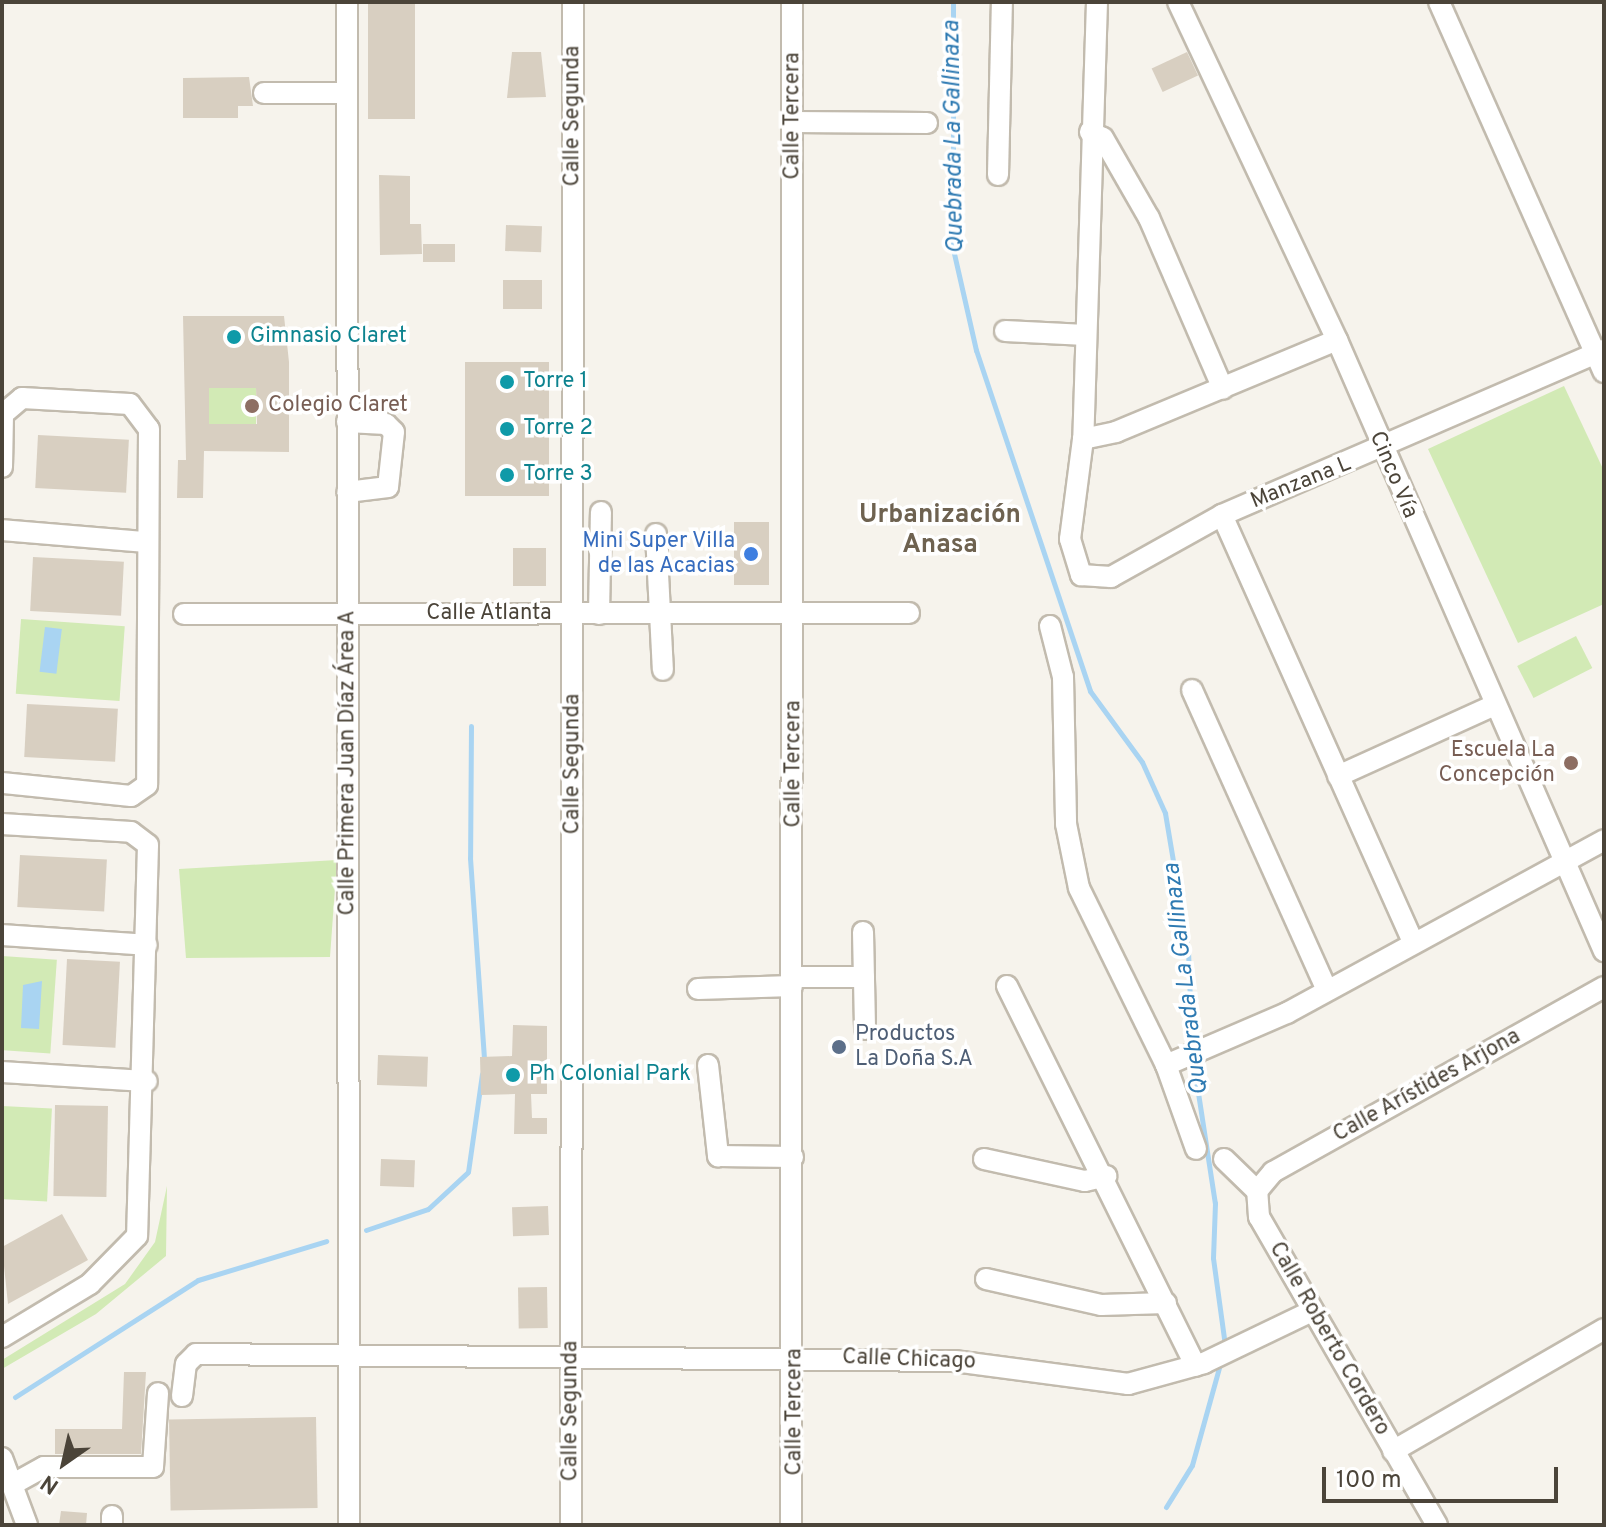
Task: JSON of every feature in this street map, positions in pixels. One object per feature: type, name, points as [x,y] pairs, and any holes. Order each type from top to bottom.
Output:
[{"type":"street","name":"Calle Primera Juan Díaz Área A","points":[[347,2],[349,1525]]},
{"type":"street","name":"Calle Segunda","points":[[571,1525],[573,2]]},
{"type":"street","name":"Calle Tercera","points":[[791,1525],[795,1357],[792,2]]},
{"type":"street","points":[[998,175],[1002,2]]},
{"type":"street","points":[[1097,2],[1090,132],[1083,439],[1223,389],[1337,340]]},
{"type":"street","name":"Cinco Vía","points":[[1178,2],[1337,340],[1561,865],[1604,951]]},
{"type":"street","points":[[1439,2],[1593,358]]},
{"type":"street","points":[[264,93],[346,93]]},
{"type":"street","points":[[793,122],[927,123]]},
{"type":"street","points":[[1090,132],[1103,138],[1149,218],[1223,389]]},
{"type":"street","points":[[1005,331],[1086,335]]},
{"type":"street","name":"Manzana L","points":[[1083,439],[1070,539],[1075,567],[1089,579],[1111,577],[1222,515],[1382,451],[1593,358]]},
{"type":"street","points":[[2,467],[9,403],[130,404],[149,429],[147,785],[131,796],[2,783]]},
{"type":"street","points":[[347,422],[386,424],[394,432],[388,487],[347,492]]},
{"type":"street","points":[[599,614],[601,512]]},
{"type":"street","points":[[1222,515],[1413,942]]},
{"type":"street","points":[[2,530],[146,542]]},
{"type":"street","points":[[656,534],[663,670]]},
{"type":"street","name":"Calle Atlanta","points":[[184,614],[909,613]]},
{"type":"street","points":[[1050,626],[1063,677],[1066,824],[1079,888],[1173,1062],[1196,1149]]},
{"type":"street","points":[[1192,690],[1327,990]]},
{"type":"street","points":[[1338,776],[1492,706]]},
{"type":"street","points":[[2,824],[143,837],[147,945],[147,1081],[137,1236],[90,1284],[2,1337]]},
{"type":"street","points":[[1173,1062],[1327,990],[1604,840]]},
{"type":"street","points":[[863,932],[865,1029]]},
{"type":"street","points":[[2,935],[147,945]]},
{"type":"street","points":[[698,989],[864,977]]},
{"type":"street","points":[[1007,986],[1106,1176],[1166,1303],[1200,1364]]},
{"type":"street","name":"Calle Arístides Arjona","points":[[1257,1191],[1273,1172],[1604,987]]},
{"type":"street","points":[[708,1065],[718,1156],[793,1157]]},
{"type":"street","points":[[2,1072],[147,1081]]},
{"type":"street","points":[[984,1159],[1085,1181],[1106,1176]]},
{"type":"street","points":[[1224,1159],[1257,1191]]},
{"type":"street","name":"Calle Roberto Cordero","points":[[1257,1191],[1259,1217],[1310,1312],[1437,1525]]},
{"type":"street","points":[[986,1279],[1101,1305],[1166,1303]]},
{"type":"street","name":"Calle Chicago","points":[[182,1396],[186,1364],[196,1354],[571,1359],[795,1357],[1001,1363],[1128,1384],[1200,1364],[1310,1312]]},
{"type":"street","points":[[1393,1451],[1602,1335]]},
{"type":"street","points":[[15,1483],[44,1467],[153,1467],[158,1393]]},
{"type":"street","points":[[2,1458],[15,1483],[27,1525]]},
{"type":"green space","points":[[1564,386],[1604,471],[1604,604],[1518,643],[1428,449]]},
{"type":"green space","points":[[209,388],[256,388],[256,424],[209,424]]},
{"type":"green space","points":[[21,619],[125,626],[120,701],[16,694]]},
{"type":"green space","points":[[1576,636],[1592,668],[1534,698],[1517,666]]},
{"type":"green space","points":[[337,860],[330,957],[186,958],[179,869]]},
{"type":"green space","points":[[2,956],[57,960],[50,1054],[2,1050]]},
{"type":"green space","points":[[2,1106],[52,1109],[47,1201],[2,1199]]},
{"type":"green space","points":[[167,1186],[166,1256],[96,1314],[2,1369],[2,1360],[125,1284],[155,1242]]},
{"type":"water","points":[[45,627],[62,629],[56,674],[40,672]]},
{"type":"water","points":[[42,981],[39,1029],[21,1028],[23,985]]},
{"type":"building","points":[[368,2],[415,2],[415,119],[368,119]]},
{"type":"building","points":[[512,52],[541,52],[546,97],[507,98]]},
{"type":"building","points":[[1187,52],[1198,76],[1163,92],[1152,68]]},
{"type":"building","points":[[249,77],[253,106],[238,106],[238,118],[183,118],[183,78]]},
{"type":"building","points":[[379,175],[410,176],[410,224],[421,224],[422,254],[380,255]]},
{"type":"building","points":[[506,225],[542,226],[541,252],[505,251]]},
{"type":"building","points":[[423,244],[455,244],[455,262],[423,262]]},
{"type":"building","points":[[503,280],[542,280],[542,309],[503,309]]},
{"type":"building","points":[[183,316],[284,316],[289,362],[289,452],[204,451],[203,498],[177,498],[178,460],[186,460]],"holes":[[[209,388],[256,388],[257,424],[209,424]]]},
{"type":"building","points":[[465,362],[549,362],[549,496],[465,496]]},
{"type":"building","points":[[38,435],[129,440],[126,493],[35,488]]},
{"type":"building","name":"Mini Super Villa de las Acacias","points":[[734,522],[769,522],[769,585],[734,585]]},
{"type":"building","points":[[513,548],[546,548],[546,586],[513,586]]},
{"type":"building","points":[[33,557],[124,562],[121,616],[30,611]]},
{"type":"building","points":[[27,704],[118,709],[115,762],[24,757]]},
{"type":"building","points":[[20,855],[107,860],[104,911],[17,907]]},
{"type":"building","points":[[67,959],[120,962],[115,1048],[62,1045]]},
{"type":"building","points":[[513,1025],[547,1026],[547,1094],[531,1094],[532,1118],[547,1118],[547,1134],[514,1134],[515,1094],[481,1095],[480,1057],[512,1056]]},
{"type":"building","points":[[378,1055],[428,1057],[427,1087],[377,1085]]},
{"type":"building","points":[[55,1105],[108,1106],[106,1197],[53,1196]]},
{"type":"building","points":[[381,1159],[415,1160],[414,1187],[380,1186]]},
{"type":"building","points":[[548,1206],[549,1235],[513,1236],[512,1207]]},
{"type":"building","points":[[62,1214],[88,1260],[8,1304],[2,1247]]},
{"type":"building","points":[[547,1287],[548,1328],[519,1328],[518,1288]]},
{"type":"building","points":[[124,1372],[146,1372],[141,1454],[55,1454],[55,1429],[122,1429]]},
{"type":"building","points":[[316,1417],[318,1508],[171,1511],[169,1420]]},
{"type":"building","points":[[61,1511],[87,1513],[86,1525],[59,1525]]},
{"type":"waterway","name":"Quebrada La Gallinaza","points":[[953,2],[953,249],[976,350],[1090,691],[1142,762],[1165,813],[1188,951],[1192,1050]]},
{"type":"waterway","points":[[471,726],[470,858],[484,1060]]},
{"type":"waterway","points":[[1193,1060],[1215,1203],[1213,1258],[1225,1346]]},
{"type":"waterway","points":[[366,1230],[428,1209],[468,1172],[482,1074]]},
{"type":"waterway","points":[[15,1397],[198,1280],[326,1241]]},
{"type":"waterway","name":"Quebrada La Gallinaza","points":[[1166,1507],[1192,1465],[1220,1364]]},
{"type":"place","name":"Gimnasio Claret","points":[[234,337]]},
{"type":"place","name":"Torre 1","points":[[507,382]]},
{"type":"place","name":"Colegio Claret","points":[[252,406]]},
{"type":"place","name":"Torre 2","points":[[507,429]]},
{"type":"place","name":"Torre 3","points":[[507,475]]},
{"type":"place","name":"Mini Super Villa de las Acacias","points":[[751,554]]},
{"type":"place","name":"Escuela La Concepción","points":[[1571,763]]},
{"type":"place","name":"Productos La Doña S.A","points":[[839,1047]]},
{"type":"place","name":"Ph Colonial Park","points":[[513,1075]]},
{"type":"district","name":"Urbanización Anasa","points":[[940,531]]}]
